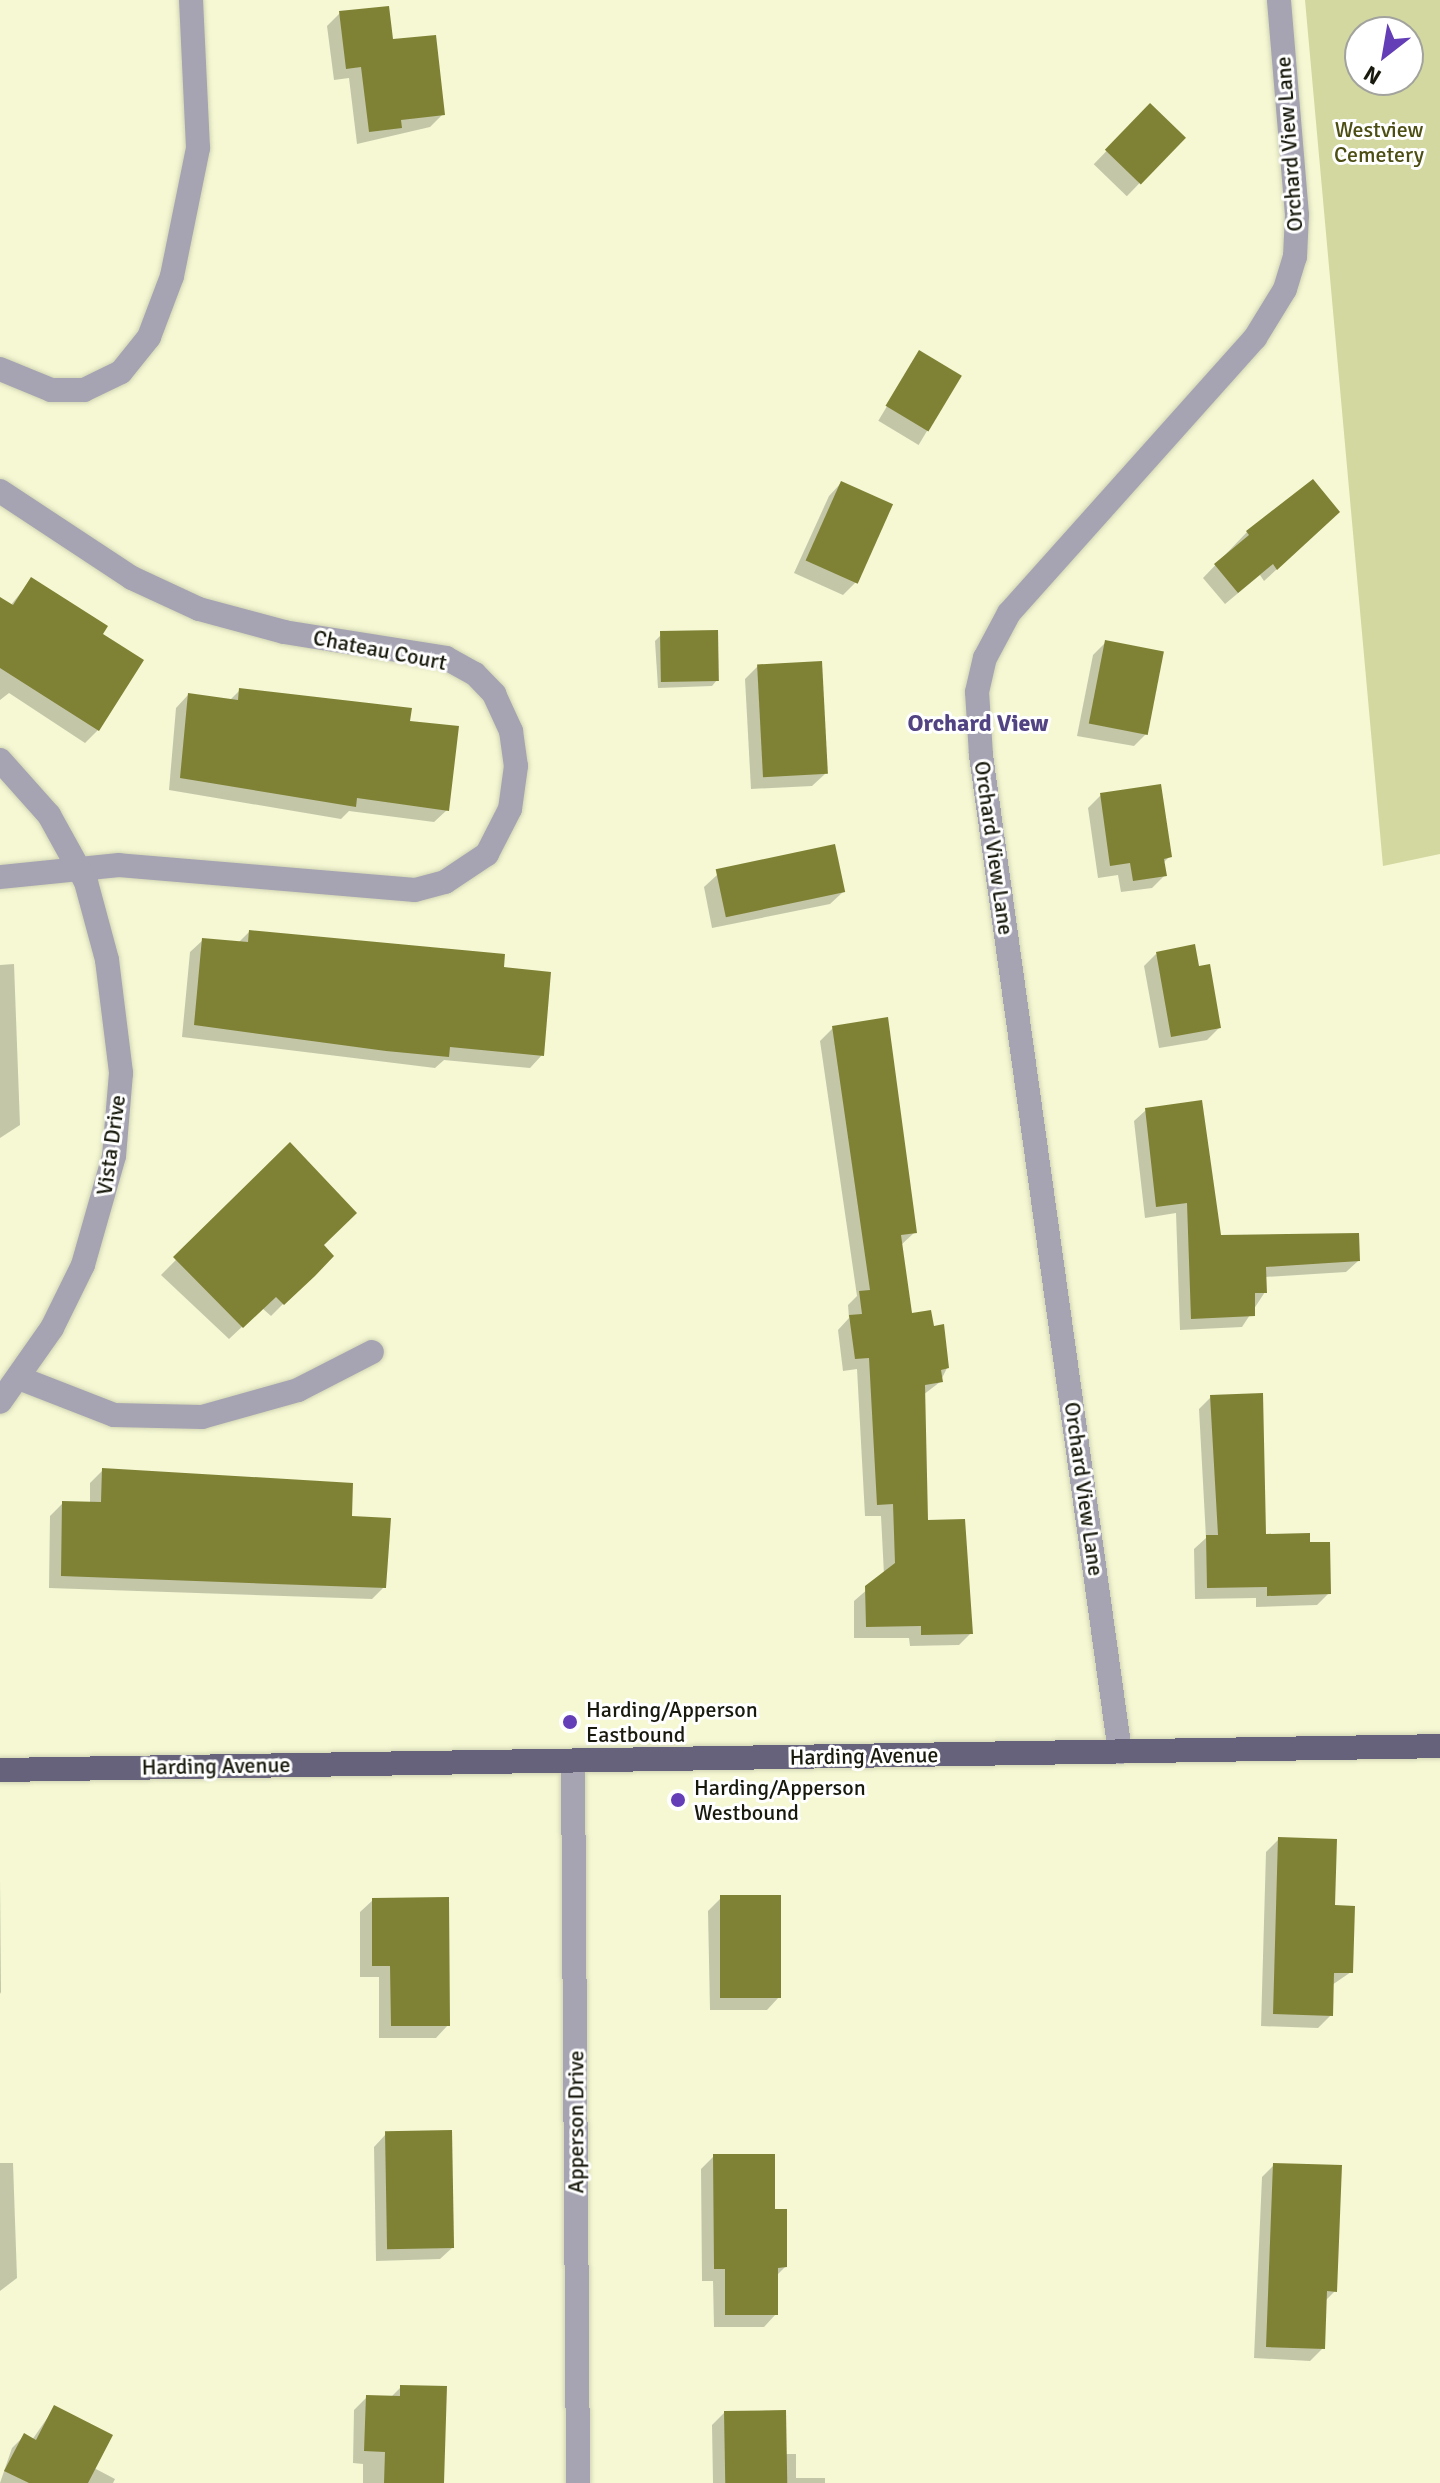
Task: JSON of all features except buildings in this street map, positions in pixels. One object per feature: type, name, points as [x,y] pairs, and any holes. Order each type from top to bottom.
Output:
[{"type":"main road","name":"Harding Avenue","points":[[0,1770],[1440,1746]]},
{"type":"street","points":[[0,369],[20,381],[72,391],[97,387],[121,372],[149,337],[188,212],[200,104],[191,0]]},
{"type":"street","name":"Orchard View Lane","points":[[1120,1752],[981,755],[977,692],[985,658],[1009,613],[1255,338],[1285,289],[1295,257],[1297,215],[1279,0]]},
{"type":"street","name":"Chateau Court","points":[[0,491],[132,578],[199,609],[284,632],[446,658],[475,674],[494,694],[511,731],[515,787],[503,830],[471,869],[445,882],[400,890],[165,867],[79,866],[0,877]]},
{"type":"street","points":[[0,760],[49,815],[79,866]]},
{"type":"street","name":"Vista Drive","points":[[0,1402],[52,1328],[83,1265],[114,1156],[118,1040],[107,960],[79,866]]},
{"type":"street","points":[[19,1378],[114,1415],[202,1417],[298,1390],[372,1352]]},
{"type":"street","name":"Apperson Drive","points":[[573,1761],[578,2483]]},
{"type":"green space","name":"Westview Cemetery","points":[[1305,0],[1440,0],[1440,854],[1383,866]]},
{"type":"place","name":"Harding/Apperson Eastbound","points":[[570,1722]]},
{"type":"place","name":"Harding/Apperson Westbound","points":[[678,1800]]},
{"type":"district","name":"Orchard View","points":[[978,724]]}]
